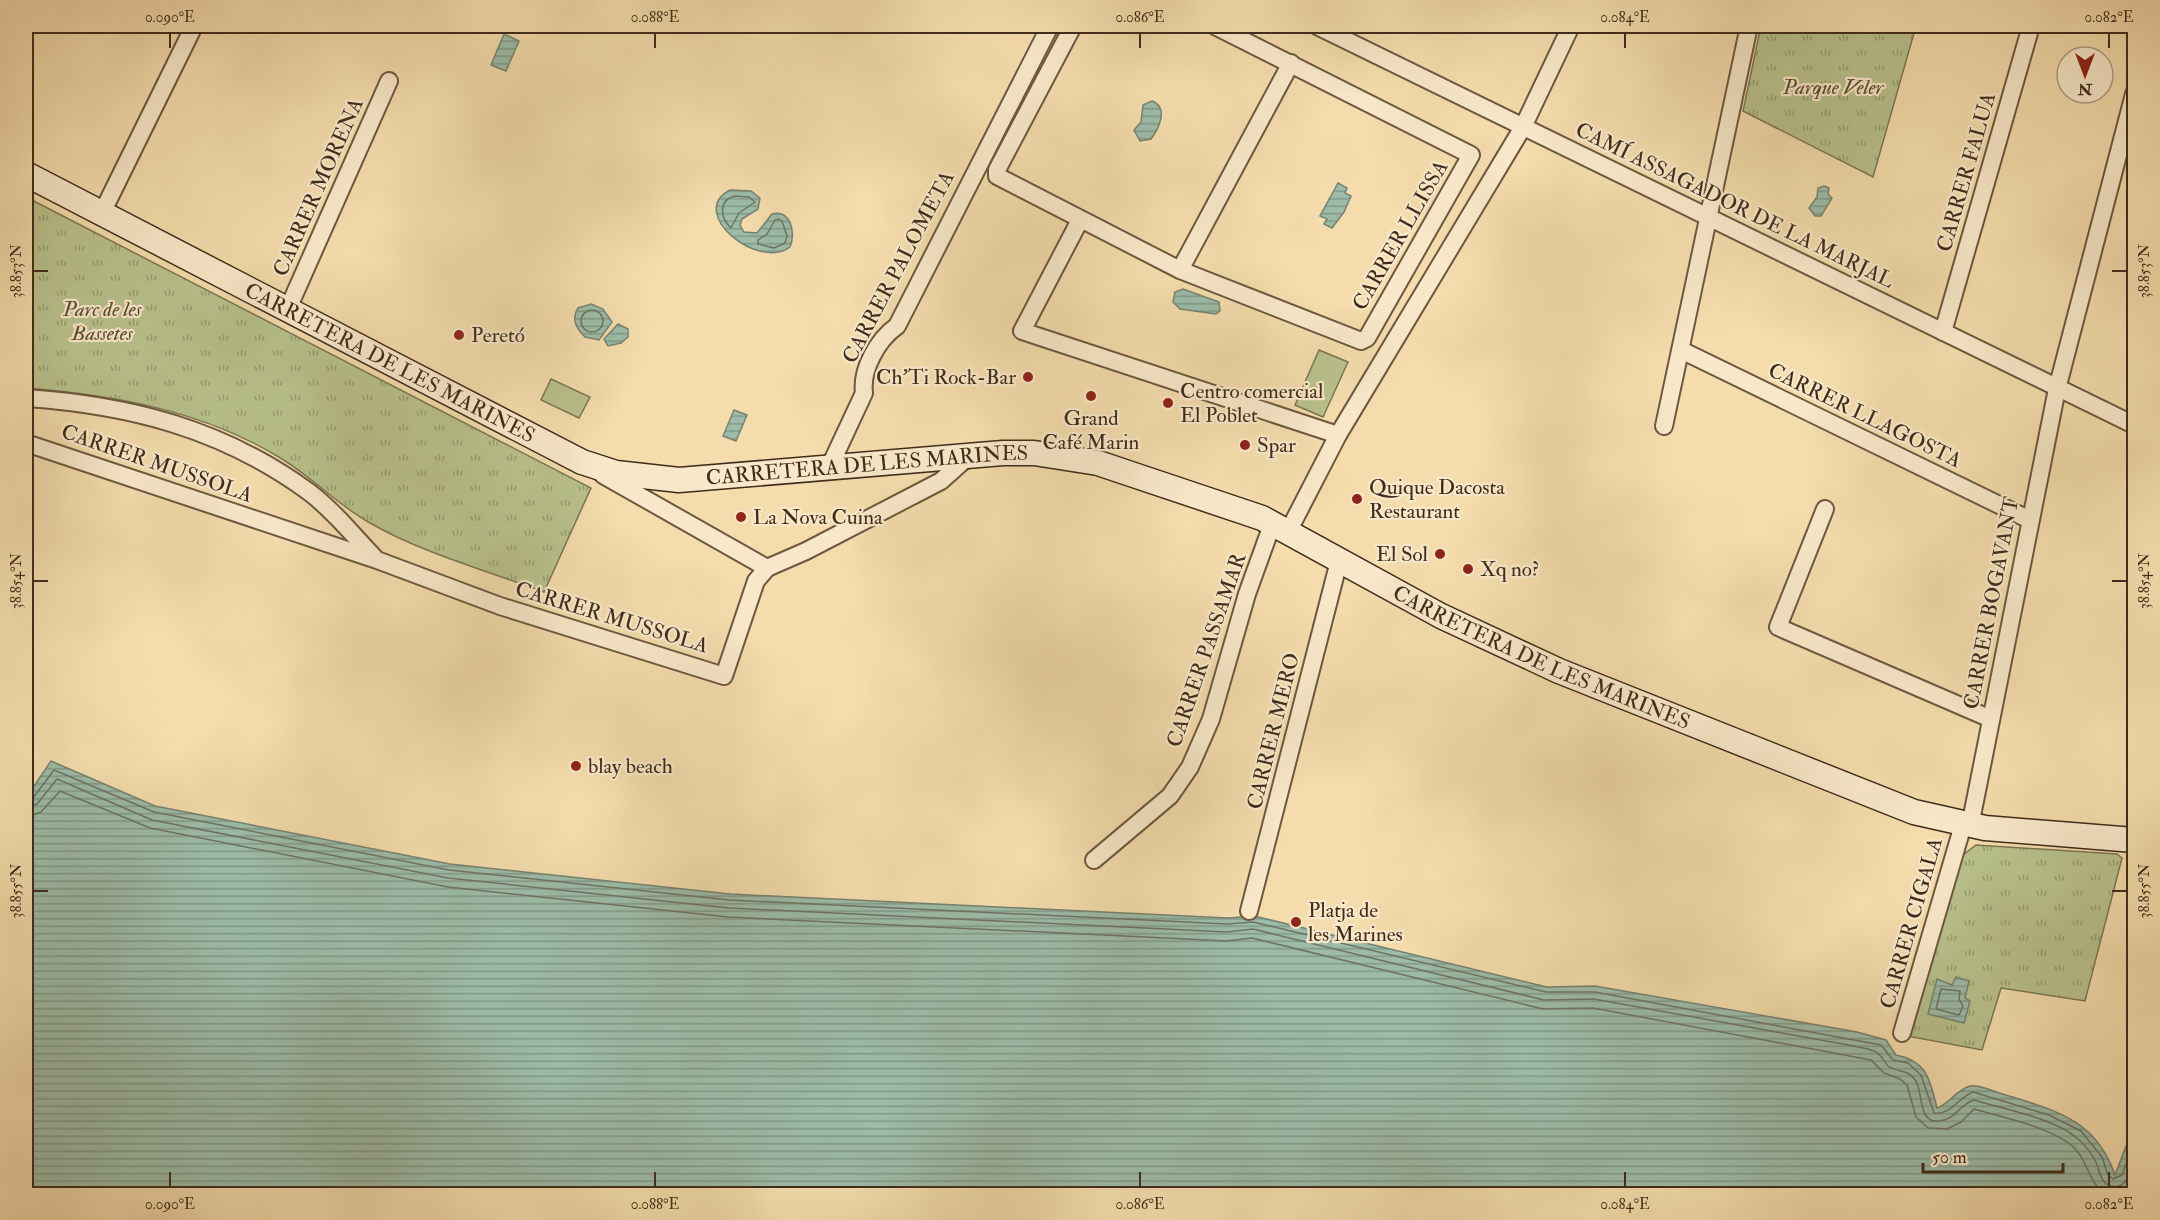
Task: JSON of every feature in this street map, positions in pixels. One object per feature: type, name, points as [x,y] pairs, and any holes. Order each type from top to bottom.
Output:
[{"type":"main road","name":"CARRETERA DE LES MARINES","points":[[26,174],[582,462],[616,473],[679,480],[970,455],[1034,453],[1098,463],[1204,496],[1280,527],[1442,616],[1559,671],[1894,805],[1967,825],[2134,840]]},
{"type":"street","points":[[102,213],[194,26]]},
{"type":"street","name":"CARRER PALOMETA","points":[[829,468],[864,393],[862,381],[882,337],[897,327],[1050,26]]},
{"type":"street","name":"CARRER LLISSA","points":[[1073,26],[997,170],[997,176],[1180,270],[1362,341],[1367,338],[1471,155],[1468,151],[1215,26]]},
{"type":"street","name":"CAMÍ ASSAGADOR DE LA MARJAL","points":[[1317,26],[2134,425]]},
{"type":"street","name":"CARRER PASSAMAR","points":[[1094,860],[1170,796],[1190,767],[1211,719],[1247,594],[1280,527],[1338,435],[1523,127],[1571,26]]},
{"type":"street","points":[[1664,426],[1749,26]]},
{"type":"street","name":"CARRER FALUA","points":[[1943,332],[2031,26]]},
{"type":"street","points":[[1180,270],[1291,63]]},
{"type":"street","name":"CARRER MORENA","points":[[287,311],[389,81]]},
{"type":"street","name":"CARRER BOGAVANT","points":[[1967,825],[2058,388],[2134,94]]},
{"type":"street","points":[[1080,220],[1022,331],[1338,435]]},
{"type":"street","name":"CARRER LLAGOSTA","points":[[1681,350],[2030,520]]},
{"type":"street","name":"CARRER MUSSOLA","points":[[26,399],[129,410],[223,441],[276,470],[311,493],[376,560]]},
{"type":"street","name":"CARRER MUSSOLA","points":[[26,443],[376,560],[500,606],[724,676],[756,581],[767,568]]},
{"type":"street","points":[[582,462],[767,568],[806,551],[941,481],[970,455]]},
{"type":"street","points":[[1825,509],[1778,627],[1990,719]]},
{"type":"street","name":"CARRER MERO","points":[[1249,911],[1339,561]]},
{"type":"street","name":"CARRER CIGALA","points":[[1902,1033],[1967,825]]},
{"type":"green space","name":"Parque Veler","points":[[1761,26],[1916,26],[1873,177],[1743,111]]},
{"type":"green space","name":"Parc de les Bassetes","points":[[26,197],[591,488],[544,592],[390,534],[359,516],[282,459],[253,442],[222,429],[190,417],[125,401],[26,388]]},
{"type":"green space","points":[[1319,350],[1348,362],[1323,417],[1295,405]]},
{"type":"green space","points":[[551,379],[590,397],[579,418],[541,400]]},
{"type":"green space","points":[[1976,845],[2117,854],[2122,858],[2085,1001],[2001,988],[1982,1050],[1907,1036],[1959,858]]},
{"type":"water","points":[[504,34],[519,41],[506,71],[491,65]]},
{"type":"water","points":[[1152,101],[1160,108],[1161,118],[1151,139],[1140,141],[1134,130],[1141,122],[1143,105]]},
{"type":"water","points":[[1338,183],[1347,188],[1345,193],[1351,196],[1344,212],[1332,228],[1324,224],[1327,219],[1320,216]]},
{"type":"water","points":[[1824,186],[1829,188],[1828,194],[1832,198],[1821,216],[1815,216],[1809,208],[1817,197],[1818,188]]},
{"type":"water","points":[[730,190],[751,191],[760,198],[758,209],[742,219],[740,225],[744,232],[757,233],[772,214],[778,213],[784,215],[790,223],[792,241],[790,247],[777,252],[761,251],[746,246],[732,236],[721,224],[716,212],[719,200]]},
{"type":"water","points":[[1183,289],[1219,302],[1220,311],[1216,314],[1180,309],[1173,302],[1175,292]]},
{"type":"water","points":[[591,304],[603,309],[612,322],[599,340],[585,337],[576,323],[575,316],[578,308]]},
{"type":"water","points":[[618,324],[628,329],[628,337],[621,343],[608,346],[604,339]]},
{"type":"water","points":[[734,410],[747,415],[736,441],[723,436]]},
{"type":"water","points":[[51,761],[155,806],[450,864],[730,894],[1228,918],[1254,916],[1547,987],[1595,986],[1857,1032],[1886,1040],[1896,1055],[1907,1058],[1921,1067],[1929,1081],[1937,1108],[1961,1090],[1974,1086],[1983,1087],[2058,1113],[2086,1130],[2107,1156],[2115,1175],[2134,1125],[2134,1194],[26,1194],[26,798]]},
{"type":"water","points":[[1956,977],[1969,981],[1965,998],[1970,1001],[1964,1023],[1928,1014],[1937,979],[1952,985]]},
{"type":"place","name":"Peretó","points":[[459,335]]},
{"type":"place","name":"Ch'Ti Rock-Bar","points":[[1028,377]]},
{"type":"place","name":"Grand Café Marin","points":[[1091,396]]},
{"type":"place","name":"Centro comercial El Poblet","points":[[1168,403]]},
{"type":"place","name":"Spar","points":[[1245,445]]},
{"type":"place","name":"Quique Dacosta Restaurant","points":[[1357,499]]},
{"type":"place","name":"La Nova Cuina","points":[[741,517]]},
{"type":"place","name":"El Sol","points":[[1440,554]]},
{"type":"place","name":"Xq no?","points":[[1468,569]]},
{"type":"place","name":"blay beach","points":[[576,766]]},
{"type":"place","name":"Platja de les Marines","points":[[1296,922]]}]
